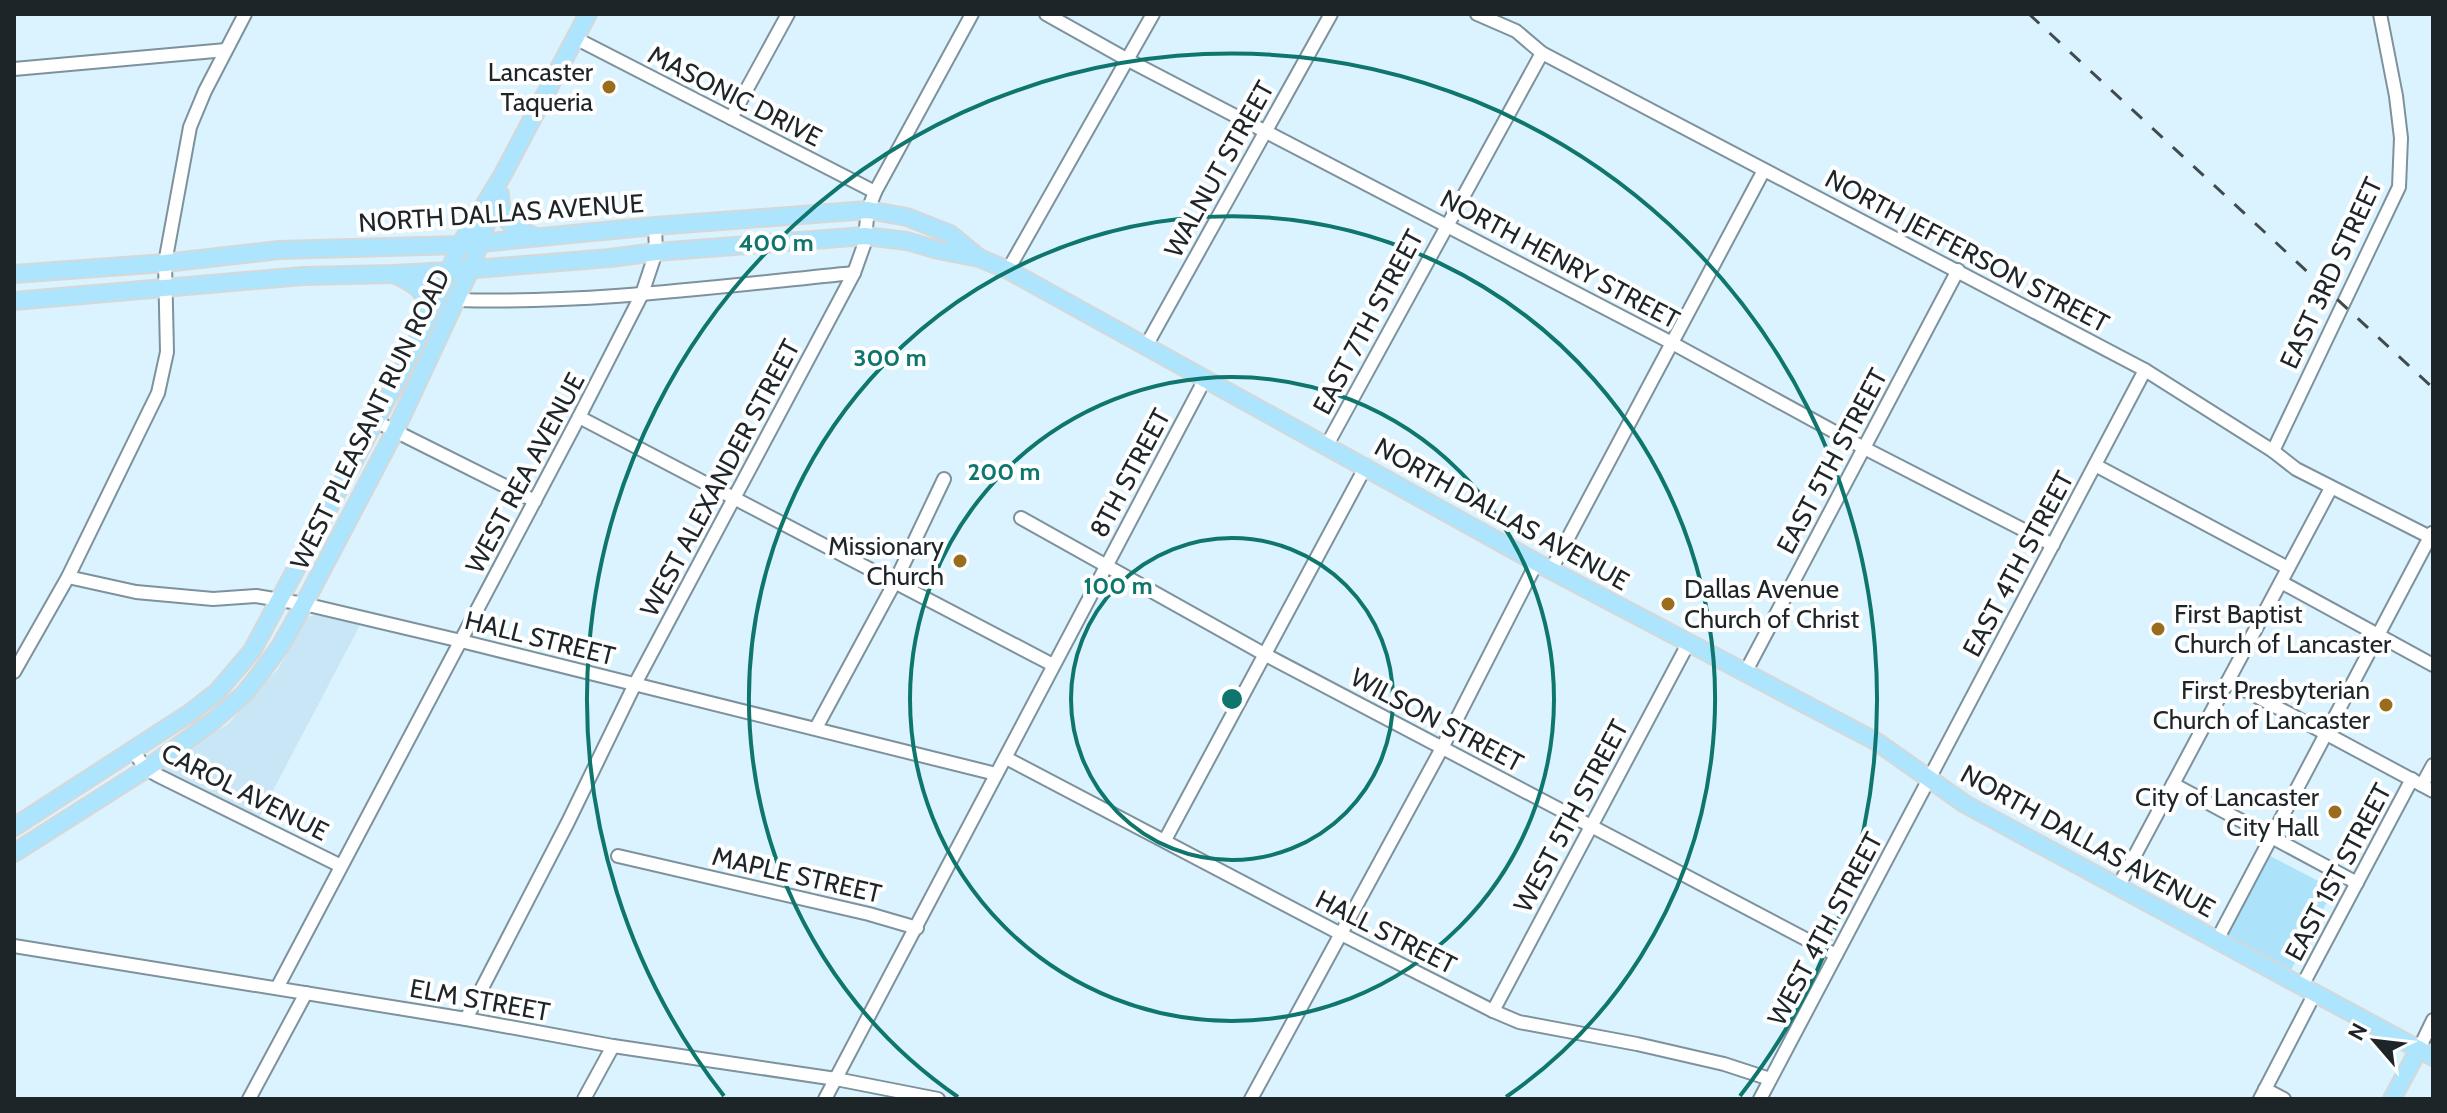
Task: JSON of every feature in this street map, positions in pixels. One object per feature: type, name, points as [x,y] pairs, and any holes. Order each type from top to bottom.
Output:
[{"type":"main road","points":[[536,237],[510,224],[501,212],[502,176],[588,14]]},
{"type":"main road","name":"WEST PLEASANT RUN ROAD","points":[[14,853],[146,769],[212,722],[244,694],[281,645],[395,431],[457,300],[482,242],[502,176]]},
{"type":"main road","name":"WEST PLEASANT RUN ROAD","points":[[14,827],[190,713],[227,682],[252,651],[375,421],[428,317],[460,245],[502,176]]},
{"type":"main road","name":"NORTH DALLAS AVENUE","points":[[22,274],[279,250],[460,245],[868,210],[907,217],[950,234],[979,258]]},
{"type":"main road","name":"NORTH DALLAS AVENUE","points":[[14,301],[282,278],[450,271],[865,236],[907,241],[979,258],[1008,270],[1544,566],[1877,742],[1965,804],[2426,1053]]},
{"type":"main road","points":[[279,250],[282,278]]},
{"type":"main road","points":[[22,274],[32,299]]},
{"type":"main road","points":[[394,274],[423,293],[428,317]]},
{"type":"main road","points":[[2392,1099],[2426,1053]]},
{"type":"street","points":[[14,672],[68,577],[158,393],[167,352],[165,263],[190,127],[245,14]]},
{"type":"street","points":[[731,118],[788,14]]},
{"type":"street","name":"WEST ALEXANDER STREET","points":[[466,1019],[635,684],[854,273],[875,192],[972,14]]},
{"type":"street","name":"NORTH HENRY STREET","points":[[1046,14],[1128,60],[1446,224],[1864,448],[2053,545]]},
{"type":"street","points":[[1008,270],[1153,14]]},
{"type":"street","name":"WALNUT STREET","points":[[1146,346],[1331,14]]},
{"type":"street","name":"NORTH JEFFERSON STREET","points":[[1477,14],[1516,31],[1542,53],[2145,370],[2273,451],[2296,469],[2431,534]]},
{"type":"street","name":"EAST 3RD STREET","points":[[2273,451],[2399,187],[2401,138],[2380,14]]},
{"type":"street","name":"MASONIC DRIVE","points":[[575,38],[875,192]]},
{"type":"street","points":[[14,69],[226,50]]},
{"type":"street","name":"EAST 7TH STREET","points":[[1327,445],[1542,53]]},
{"type":"street","points":[[1251,1099],[1442,748],[1672,343],[1764,170]]},
{"type":"street","name":"WEST REA AVENUE","points":[[277,988],[642,294],[656,252],[655,226]]},
{"type":"street","name":"EAST 5TH STREET","points":[[1745,673],[1958,270]]},
{"type":"street","points":[[457,300],[642,294],[854,273]]},
{"type":"street","name":"EAST 4TH STREET","points":[[1930,780],[2145,370]]},
{"type":"street","name":"8TH STREET","points":[[996,774],[1205,379]]},
{"type":"street","points":[[579,417],[1053,665]]},
{"type":"street","points":[[375,421],[535,501]]},
{"type":"street","points":[[2095,465],[2288,568]]},
{"type":"street","points":[[1165,840],[1366,466]]},
{"type":"street","points":[[816,728],[895,582],[944,479]]},
{"type":"street","points":[[2118,887],[2331,488]]},
{"type":"street","name":"WILSON STREET","points":[[1021,518],[1264,654],[1836,955]]},
{"type":"street","points":[[2217,940],[2431,534]]},
{"type":"street","name":"HALL STREET","points":[[68,577],[149,594],[213,599],[256,596],[304,604],[996,774]]},
{"type":"street","points":[[2281,582],[2433,665]]},
{"type":"street","name":"WEST 5TH STREET","points":[[1493,1011],[1689,642]]},
{"type":"street","points":[[2228,681],[2422,785]]},
{"type":"street","name":"CAROL AVENUE","points":[[134,752],[146,769],[341,866]]},
{"type":"street","name":"HALL STREET","points":[[1006,758],[1341,934],[1519,1022],[1666,1050],[1770,1079]]},
{"type":"street","name":"EAST 1ST STREET","points":[[2262,1094],[2357,883],[2433,765]]},
{"type":"street","points":[[825,1099],[996,774]]},
{"type":"street","name":"WEST 4TH STREET","points":[[1760,1099],[1930,780]]},
{"type":"street","points":[[2173,784],[2357,883]]},
{"type":"street","name":"MAPLE STREET","points":[[618,856],[917,928]]},
{"type":"street","name":"ELM STREET","points":[[14,946],[466,1019],[613,1046],[836,1079],[938,1099]]},
{"type":"street","points":[[249,1099],[306,993]]},
{"type":"street","points":[[2426,1053],[2433,1020]]},
{"type":"street","points":[[584,1099],[613,1046]]},
{"type":"street","points":[[2262,1094],[2284,1099]]},
{"type":"shaded area","points":[[315,615],[360,625],[257,821],[157,769],[228,724],[278,669],[308,617]]},
{"type":"shaded area","points":[[2270,856],[2334,889],[2291,970],[2227,937]]},
{"type":"railway","points":[[2029,14],[2433,388]]},
{"type":"place","name":"Lancaster Taqueria","points":[[609,87]]},
{"type":"place","name":"Missionary Church","points":[[960,561]]},
{"type":"place","name":"Dallas Avenue Church of Christ","points":[[1668,604]]},
{"type":"place","name":"First Baptist Church of Lancaster","points":[[2158,629]]},
{"type":"place","name":"First Presbyterian Church of Lancaster","points":[[2386,705]]},
{"type":"place","name":"City of Lancaster City Hall","points":[[2335,812]]}]
